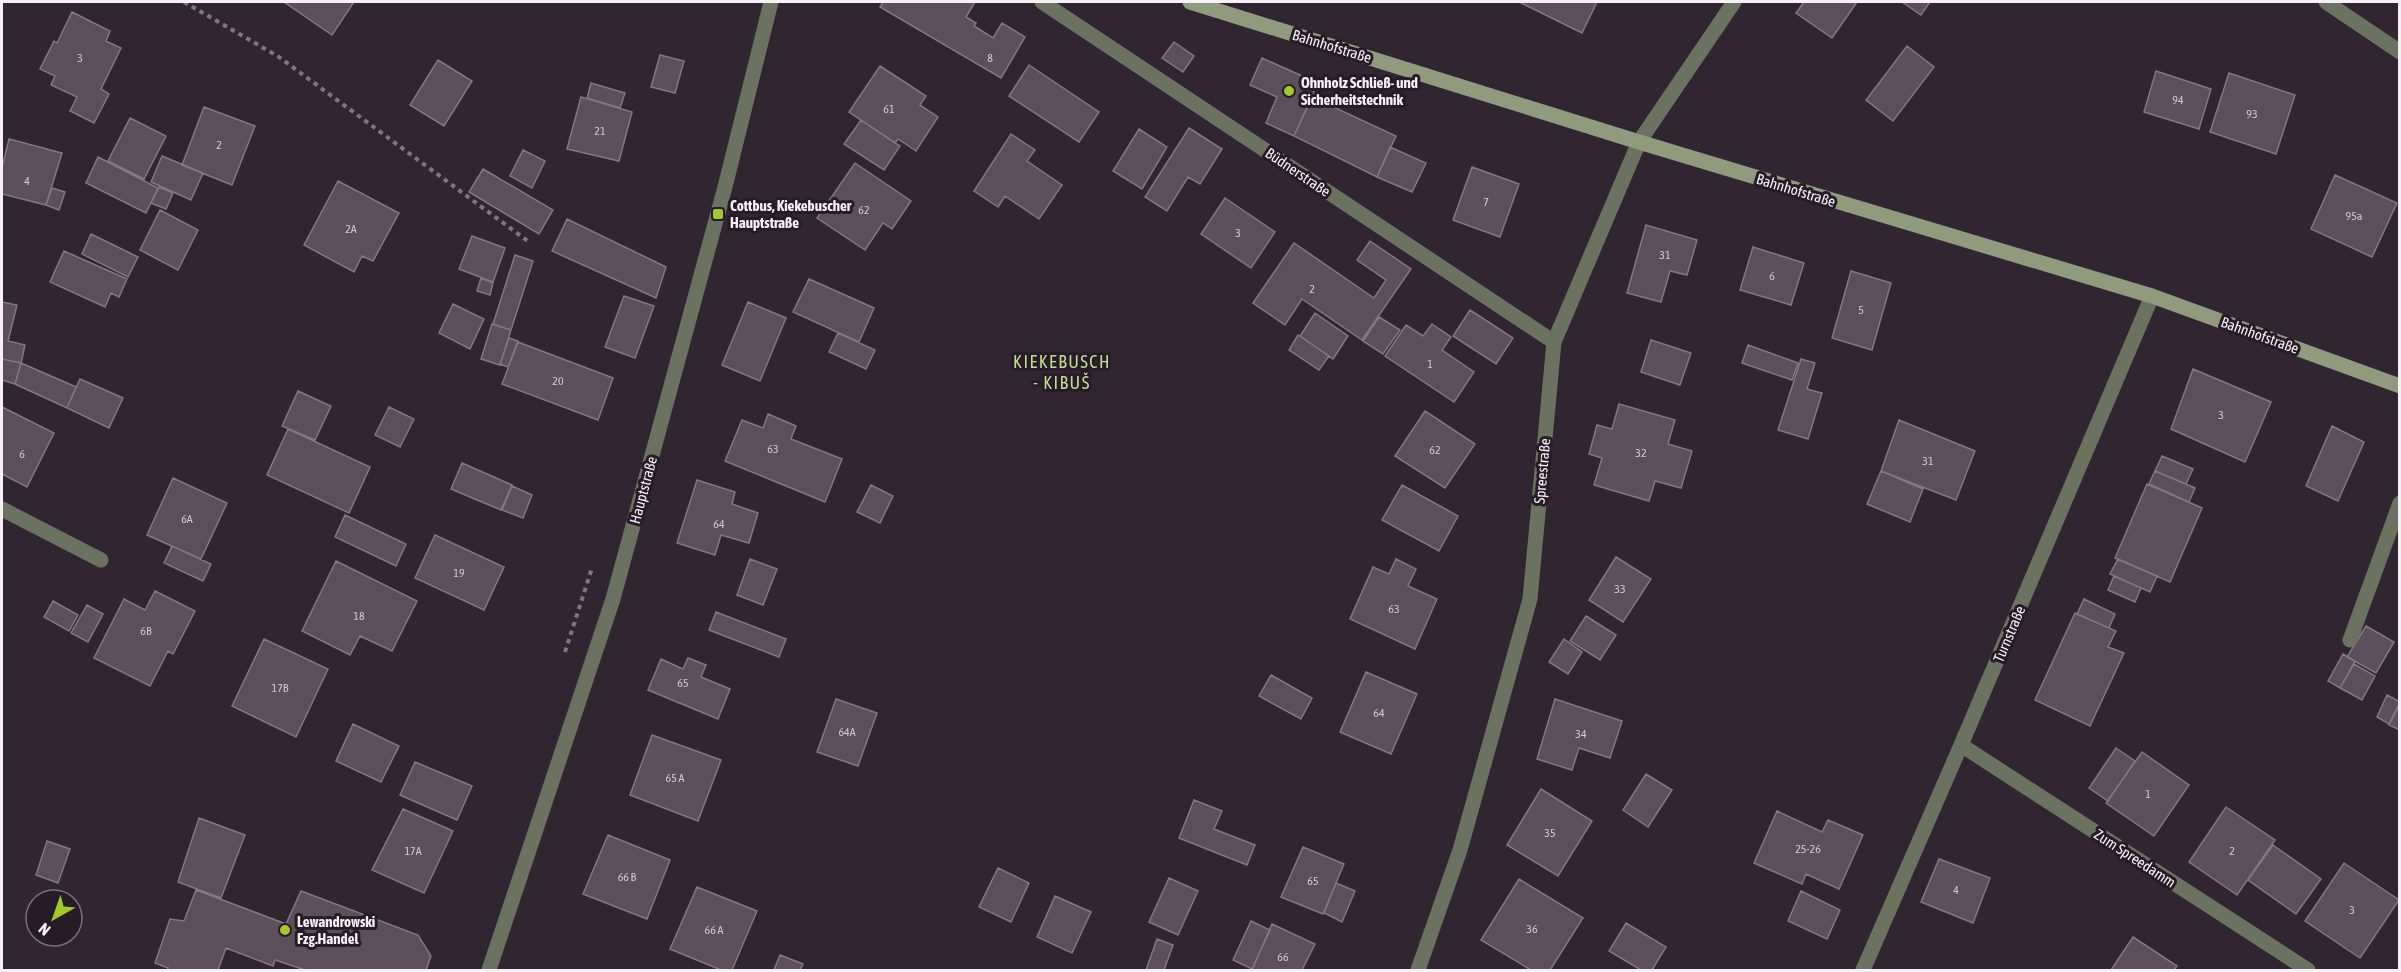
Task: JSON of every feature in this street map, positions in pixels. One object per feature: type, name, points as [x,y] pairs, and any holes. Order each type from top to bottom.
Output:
[{"type":"main road","name":"Bahnhofstraße","points":[[1190,2],[1639,142],[2152,296],[2400,386]]},
{"type":"street","name":"Hauptstraße","points":[[489,970],[613,599],[725,187],[771,2]]},
{"type":"street","name":"Büdnerstraße","points":[[1042,2],[1554,342]]},
{"type":"street","name":"Spreestraße","points":[[1418,970],[1460,850],[1530,598],[1554,342],[1639,142],[1734,2]]},
{"type":"street","points":[[2326,2],[2400,52]]},
{"type":"street","name":"Turnstraße","points":[[1863,970],[2152,296]]},
{"type":"street","points":[[2350,640],[2400,504]]},
{"type":"street","points":[[2,509],[100,560]]},
{"type":"street","name":"Zum Spreedamm","points":[[1961,746],[2308,970]]},
{"type":"path","points":[[184,2],[279,57],[529,242]]},
{"type":"path","points":[[561,664],[594,561]]},
{"type":"building","points":[[284,2],[354,2],[332,35]]},
{"type":"building","points":[[883,2],[975,2],[966,17],[976,23],[974,26],[993,38],[1002,23],[1025,37],[1001,78],[880,7]]},
{"type":"building","points":[[1519,2],[1597,2],[1582,33]]},
{"type":"building","points":[[1804,2],[1857,2],[1832,38],[1796,13]]},
{"type":"building","points":[[1902,2],[1930,2],[1921,15]]},
{"type":"building","points":[[72,12],[110,31],[106,41],[121,48],[101,89],[109,94],[94,123],[70,111],[77,97],[51,85],[55,76],[40,69],[54,41],[57,43]]},
{"type":"building","points":[[1174,42],[1194,56],[1183,72],[1162,58]]},
{"type":"building","points":[[1907,46],[1934,67],[1893,121],[1866,100]]},
{"type":"building","points":[[660,55],[684,61],[675,93],[651,87]]},
{"type":"building","name":"Ohnholz Schließ- und Sicherheitstechnik","points":[[1262,58],[1318,83],[1294,136],[1266,123],[1277,97],[1250,85]]},
{"type":"building","points":[[438,60],[472,81],[444,126],[410,105]]},
{"type":"building","points":[[1029,65],[1099,112],[1079,142],[1009,96]]},
{"type":"building","points":[[880,66],[926,96],[920,105],[938,117],[916,151],[898,139],[895,143],[849,112]]},
{"type":"building","points":[[2156,71],[2211,89],[2199,129],[2144,112]]},
{"type":"building","points":[[2229,73],[2295,95],[2276,154],[2210,132]]},
{"type":"building","points":[[591,83],[625,93],[620,108],[587,98]]},
{"type":"building","points":[[581,97],[632,112],[619,161],[567,149]]},
{"type":"building","points":[[1312,97],[1396,136],[1377,177],[1294,136]]},
{"type":"building","points":[[204,107],[255,126],[232,185],[182,165]]},
{"type":"building","points":[[130,118],[166,136],[144,179],[108,161]]},
{"type":"building","points":[[861,120],[900,146],[884,170],[844,144]]},
{"type":"building","points":[[1189,128],[1222,149],[1200,184],[1188,177],[1167,211],[1145,197]]},
{"type":"building","points":[[1139,129],[1167,147],[1142,189],[1113,171]]},
{"type":"building","points":[[1011,134],[1035,150],[1027,161],[1062,185],[1039,219],[1005,196],[998,207],[974,191]]},
{"type":"building","points":[[9,139],[62,153],[46,205],[2,194],[2,168]]},
{"type":"building","points":[[1390,147],[1426,163],[1412,192],[1377,177]]},
{"type":"building","points":[[523,150],[545,161],[532,188],[510,176]]},
{"type":"building","points":[[162,156],[203,173],[191,200],[151,182]]},
{"type":"building","points":[[98,157],[158,188],[146,213],[86,183]]},
{"type":"building","points":[[855,163],[911,201],[892,229],[883,223],[865,250],[817,218]]},
{"type":"building","points":[[1472,167],[1519,184],[1500,237],[1453,220]]},
{"type":"building","points":[[483,169],[553,210],[539,234],[469,192]]},
{"type":"building","points":[[2335,175],[2397,203],[2372,257],[2311,229]]},
{"type":"building","points":[[338,181],[399,213],[373,261],[362,256],[354,272],[304,245]]},
{"type":"building","points":[[159,187],[173,193],[166,209],[151,203]]},
{"type":"building","points":[[52,188],[65,192],[59,210],[46,205]]},
{"type":"building","points":[[1225,198],[1275,232],[1251,268],[1201,234]]},
{"type":"building","points":[[160,210],[198,230],[178,270],[140,250]]},
{"type":"building","points":[[567,219],[666,267],[656,298],[552,251]]},
{"type":"building","points":[[1646,225],[1697,240],[1687,275],[1670,271],[1661,302],[1627,293]]},
{"type":"building","points":[[91,234],[138,257],[128,277],[82,254]]},
{"type":"building","points":[[472,236],[505,248],[493,282],[459,269]]},
{"type":"building","points":[[1370,241],[1411,269],[1362,340],[1302,299],[1285,325],[1253,303],[1294,243],[1374,298],[1386,280],[1357,260]]},
{"type":"building","points":[[1753,247],[1804,263],[1791,305],[1740,290]]},
{"type":"building","points":[[64,251],[127,279],[119,297],[111,293],[105,307],[50,282]]},
{"type":"building","points":[[515,255],[533,261],[511,330],[493,324]]},
{"type":"building","points":[[1851,271],[1891,283],[1872,350],[1832,338]]},
{"type":"building","points":[[481,278],[493,283],[490,295],[477,291]]},
{"type":"building","points":[[809,279],[874,308],[859,342],[793,312]]},
{"type":"building","points":[[624,296],[654,306],[635,358],[605,347]]},
{"type":"building","points":[[2,302],[17,305],[8,341],[25,345],[21,363],[2,359]]},
{"type":"building","points":[[748,302],[786,318],[760,381],[722,365]]},
{"type":"building","points":[[453,304],[484,319],[470,349],[439,333]]},
{"type":"building","points":[[1470,310],[1513,338],[1496,364],[1453,336]]},
{"type":"building","points":[[1315,313],[1348,336],[1333,359],[1300,336]]},
{"type":"building","points":[[1379,317],[1400,330],[1383,354],[1363,341]]},
{"type":"building","points":[[492,324],[511,330],[500,365],[481,359]]},
{"type":"building","points":[[1432,324],[1451,337],[1442,350],[1474,372],[1454,402],[1385,356],[1406,325],[1423,336]]},
{"type":"building","points":[[838,333],[875,350],[866,369],[829,352]]},
{"type":"building","points":[[1298,335],[1329,356],[1319,370],[1289,350]]},
{"type":"building","points":[[509,338],[518,341],[508,367],[500,364]]},
{"type":"building","points":[[1651,340],[1691,353],[1680,385],[1641,372]]},
{"type":"building","points":[[518,342],[613,378],[598,420],[502,384]]},
{"type":"building","points":[[1748,345],[1798,363],[1792,380],[1742,363]]},
{"type":"building","points":[[2,359],[21,363],[15,384],[2,380]]},
{"type":"building","points":[[1801,359],[1815,363],[1807,389],[1822,393],[1808,439],[1778,430]]},
{"type":"building","points":[[21,363],[76,387],[67,408],[15,384]]},
{"type":"building","points":[[2193,369],[2271,402],[2245,462],[2171,429]]},
{"type":"building","points":[[80,379],[123,398],[109,428],[67,408]]},
{"type":"building","points":[[298,391],[331,406],[315,440],[282,426]]},
{"type":"building","points":[[1619,404],[1675,420],[1668,444],[1692,451],[1681,488],[1655,481],[1649,501],[1594,485],[1602,458],[1589,454],[1597,425],[1612,429]]},
{"type":"building","points":[[2,407],[54,433],[27,487],[2,474]]},
{"type":"building","points":[[389,407],[414,419],[400,447],[375,435]]},
{"type":"building","points":[[1425,411],[1475,444],[1445,488],[1395,456]]},
{"type":"building","points":[[768,414],[796,426],[791,439],[842,459],[825,502],[725,461],[742,420],[763,428]]},
{"type":"building","points":[[1899,420],[1975,451],[1956,500],[1881,471]]},
{"type":"building","points":[[2332,426],[2364,442],[2338,501],[2306,486]]},
{"type":"building","points":[[288,429],[370,467],[349,513],[267,475]]},
{"type":"building","points":[[2162,456],[2193,469],[2186,484],[2155,471]]},
{"type":"building","points":[[462,463],[512,485],[501,510],[451,489]]},
{"type":"building","points":[[1881,471],[1923,489],[1910,522],[1867,504]]},
{"type":"building","points":[[2155,471],[2195,488],[2189,502],[2149,484]]},
{"type":"building","points":[[173,478],[227,503],[201,559],[147,535]]},
{"type":"building","points":[[697,480],[735,492],[732,504],[758,513],[749,543],[721,535],[715,555],[677,543]]},
{"type":"building","points":[[2147,484],[2202,508],[2170,582],[2115,558]]},
{"type":"building","points":[[871,485],[893,496],[880,523],[857,512]]},
{"type":"building","points":[[1402,485],[1458,516],[1439,551],[1382,520]]},
{"type":"building","points":[[512,486],[532,495],[523,518],[502,510]]},
{"type":"building","points":[[345,515],[406,544],[396,566],[335,537]]},
{"type":"building","points":[[435,535],[504,567],[484,610],[415,578]]},
{"type":"building","points":[[172,546],[211,564],[203,581],[164,563]]},
{"type":"building","points":[[1616,557],[1651,579],[1623,622],[1589,600]]},
{"type":"building","points":[[750,559],[777,569],[763,605],[737,595]]},
{"type":"building","points":[[1396,559],[1416,569],[1408,586],[1437,599],[1415,649],[1350,619],[1373,567],[1389,574]]},
{"type":"building","points":[[2118,559],[2157,576],[2150,592],[2110,574]]},
{"type":"building","points":[[336,561],[417,601],[392,651],[360,636],[350,655],[302,631]]},
{"type":"building","points":[[2114,576],[2141,588],[2135,602],[2108,590]]},
{"type":"building","points":[[155,591],[195,611],[173,654],[168,651],[150,686],[94,658],[124,599],[145,610]]},
{"type":"building","points":[[2084,599],[2115,614],[2109,628],[2077,614]]},
{"type":"building","points":[[53,601],[78,615],[69,631],[44,617]]},
{"type":"building","points":[[87,605],[103,614],[88,642],[71,633]]},
{"type":"building","points":[[716,612],[786,639],[779,657],[709,630]]},
{"type":"building","points":[[2075,613],[2116,631],[2108,647],[2124,653],[2090,726],[2035,700]]},
{"type":"building","points":[[1586,616],[1616,635],[1600,660],[1570,641]]},
{"type":"building","points":[[2366,626],[2394,642],[2376,673],[2347,657]]},
{"type":"building","points":[[264,639],[328,669],[296,737],[232,706]]},
{"type":"building","points":[[1564,639],[1582,652],[1568,674],[1549,662]]},
{"type":"building","points":[[2343,654],[2355,661],[2340,688],[2328,681]]},
{"type":"building","points":[[688,658],[706,665],[701,677],[730,689],[718,719],[648,690],[661,659],[683,669]]},
{"type":"building","points":[[2354,664],[2375,676],[2362,700],[2340,688]]},
{"type":"building","points":[[1366,672],[1417,694],[1391,754],[1340,732]]},
{"type":"building","points":[[1271,675],[1312,698],[1301,719],[1259,696]]},
{"type":"building","points":[[2387,695],[2400,702],[2389,724],[2377,717]]},
{"type":"building","points":[[836,699],[877,713],[858,766],[817,752]]},
{"type":"building","points":[[1555,699],[1622,721],[1610,758],[1579,748],[1572,770],[1537,759]]},
{"type":"building","points":[[2400,704],[2400,730],[2389,725]]},
{"type":"building","points":[[353,724],[399,746],[381,782],[336,761]]},
{"type":"building","points":[[652,735],[721,760],[698,821],[630,795]]},
{"type":"building","points":[[2116,748],[2135,761],[2108,801],[2089,788]]},
{"type":"building","points":[[2142,752],[2189,785],[2154,836],[2106,803]]},
{"type":"building","points":[[415,762],[472,786],[457,820],[400,795]]},
{"type":"building","points":[[1646,774],[1672,790],[1648,827],[1623,810]]},
{"type":"building","points":[[1541,789],[1592,821],[1558,876],[1507,845]]},
{"type":"building","points":[[1194,800],[1222,811],[1214,829],[1255,845],[1247,865],[1179,838]]},
{"type":"building","points":[[2226,807],[2275,840],[2237,895],[2189,862]]},
{"type":"building","points":[[403,809],[453,831],[424,893],[372,870]]},
{"type":"building","points":[[1777,811],[1822,832],[1828,820],[1863,835],[1839,889],[1806,874],[1802,884],[1754,863]]},
{"type":"building","points":[[199,818],[245,835],[221,898],[178,882]]},
{"type":"building","points":[[608,835],[670,860],[647,919],[583,894]]},
{"type":"building","points":[[47,841],[70,849],[58,883],[36,875]]},
{"type":"building","points":[[2273,845],[2321,879],[2296,914],[2248,880]]},
{"type":"building","points":[[1303,847],[1344,864],[1323,914],[1281,897]]},
{"type":"building","points":[[1939,859],[1990,878],[1973,923],[1921,902]]},
{"type":"building","points":[[2344,863],[2399,900],[2360,958],[2305,921]]},
{"type":"building","points":[[998,868],[1029,883],[1011,922],[979,907]]},
{"type":"building","points":[[1169,878],[1198,891],[1178,935],[1149,922]]},
{"type":"building","points":[[1519,879],[1583,918],[1550,970],[1531,970],[1481,940]]},
{"type":"building","points":[[1336,883],[1355,891],[1342,922],[1324,913]]},
{"type":"building","points":[[697,887],[757,911],[732,970],[721,970],[670,949]]},
{"type":"building","name":"Lewandrowski Fzg.Handel","points":[[196,890],[286,924],[301,891],[418,935],[431,956],[426,970],[305,970],[275,960],[273,966],[226,948],[218,970],[167,970],[168,968],[155,963],[170,919],[184,921]]},
{"type":"building","points":[[1801,891],[1840,910],[1827,939],[1788,921]]},
{"type":"building","points":[[1055,896],[1091,912],[1072,953],[1037,937]]},
{"type":"building","points":[[1251,921],[1270,930],[1252,969],[1233,960]]},
{"type":"building","points":[[1626,923],[1666,947],[1652,970],[1641,970],[1609,951]]},
{"type":"building","points":[[1272,924],[1315,944],[1302,970],[1252,970]]},
{"type":"building","points":[[2133,937],[2177,966],[2174,970],[2111,970]]},
{"type":"building","points":[[1157,939],[1173,945],[1164,970],[1146,970]]},
{"type":"building","points":[[780,955],[803,964],[800,970],[774,970]]},
{"type":"place","name":"Ohnholz Schließ- und Sicherheitstechnik","points":[[1289,91]]},
{"type":"place","name":"Cottbus, Kiekebuscher Hauptstraße","points":[[718,214]]},
{"type":"place","name":"Lewandrowski Fzg.Handel","points":[[285,930]]},
{"type":"district","name":"KIEKEBUSCH - KIBUŠ","points":[[1062,371]]}]
